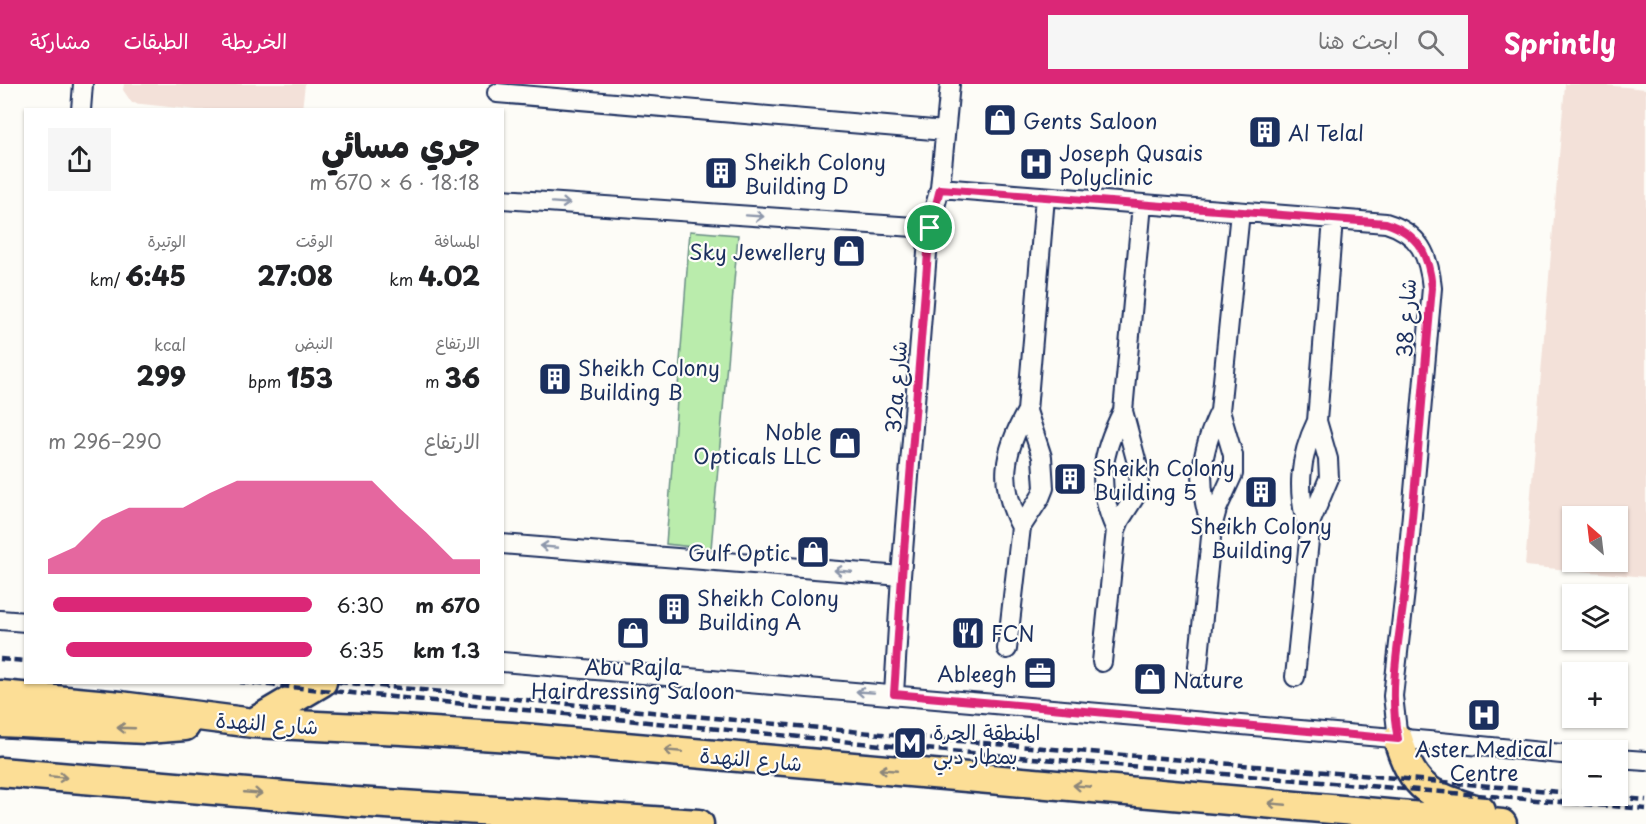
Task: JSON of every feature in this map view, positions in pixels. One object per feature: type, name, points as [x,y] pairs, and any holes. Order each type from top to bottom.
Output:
[{"type":"main road","points":[[0,722],[146,729],[239,721],[318,684]]},
{"type":"main road","name":"شارع النهدة","points":[[0,695],[120,706],[239,721],[503,737],[1502,824]]},
{"type":"main road","points":[[1398,739],[1405,764],[1423,787],[1450,801],[1520,824]]},
{"type":"main road","points":[[0,772],[611,822],[699,824]]},
{"type":"street","points":[[81,108],[83,84]]},
{"type":"street","name":"32a شارع","points":[[894,694],[930,228],[940,189],[950,84]]},
{"type":"street","points":[[497,96],[945,131]]},
{"type":"street","name":"شارع 38","points":[[940,189],[1386,223],[1406,231],[1414,238],[1420,247],[1431,277],[1431,300],[1408,559],[1393,696],[1398,739]]},
{"type":"street","points":[[1021,528],[1008,499],[1006,468],[1013,438],[1027,411],[1045,197]]},
{"type":"street","points":[[504,199],[930,228]]},
{"type":"street","points":[[1102,662],[1116,530],[1136,495],[1139,477],[1136,455],[1124,411],[1142,204]]},
{"type":"street","points":[[1212,527],[1203,498],[1202,468],[1208,438],[1220,411],[1240,212]]},
{"type":"street","points":[[1309,532],[1301,504],[1300,475],[1306,446],[1317,420],[1333,219]]},
{"type":"street","points":[[1007,649],[1021,528],[1040,498],[1044,478],[1042,457],[1027,411]]},
{"type":"street","points":[[1116,530],[1105,501],[1103,470],[1109,440],[1124,411]]},
{"type":"street","points":[[1198,667],[1212,527],[1217,509],[1233,474],[1233,455],[1220,411]]},
{"type":"street","points":[[1295,677],[1309,532],[1313,514],[1329,478],[1328,459],[1317,420]]},
{"type":"street","points":[[504,544],[902,576]]},
{"type":"street","points":[[0,620],[24,622]]},
{"type":"street","points":[[504,662],[894,694],[1562,754]]},
{"type":"street","points":[[1628,760],[1646,761]]},
{"type":"shaded area","points":[[124,84],[305,84],[302,108],[179,108],[132,103],[123,90]]},
{"type":"shaded area","points":[[1565,84],[1646,89],[1646,577],[1591,572],[1628,572],[1628,506],[1562,506],[1562,569],[1525,566]]},
{"type":"green space","points":[[690,231],[738,235],[711,549],[666,544]]},
{"type":"railway","points":[[0,659],[24,661]]},
{"type":"railway","points":[[260,684],[912,748],[1646,809]]},
{"type":"railway","points":[[359,684],[913,737],[1562,792]]},
{"type":"railway","points":[[1628,798],[1646,800]]},
{"type":"place","name":"Gents Saloon","points":[[1000,120]]},
{"type":"place","name":"Al Telal","points":[[1265,132]]},
{"type":"place","name":"Joseph Qusais Polyclinic","points":[[1036,164]]},
{"type":"place","name":"Sheikh Colony Building D","points":[[721,173]]},
{"type":"place","name":"Sky Jewellery","points":[[849,251]]},
{"type":"place","name":"Sheikh Colony Building B","points":[[555,379]]},
{"type":"place","name":"Noble Opticals LLC","points":[[845,443]]},
{"type":"place","name":"Sheikh Colony Building 5","points":[[1070,479]]},
{"type":"place","name":"Sheikh Colony Building 7","points":[[1261,492]]},
{"type":"place","name":"Gulf Optic","points":[[813,552]]},
{"type":"place","name":"Sheikh Colony Building A","points":[[674,609]]},
{"type":"place","name":"Abu Rajla Hairdressing Saloon","points":[[633,633]]},
{"type":"place","name":"FCN","points":[[968,633]]},
{"type":"place","name":"Ableegh","points":[[1040,673]]},
{"type":"place","name":"Nature","points":[[1150,679]]},
{"type":"place","name":"Aster Medical Centre","points":[[1484,715]]},
{"type":"place","name":"المنطقة الحرة بمطار دبي","points":[[910,743]]},
{"type":"route","points":[[940,189],[1386,223],[1397,226],[1414,238],[1425,256],[1432,288],[1406,582],[1394,682],[1393,711],[1398,739],[894,694],[930,228],[940,189]]}]
